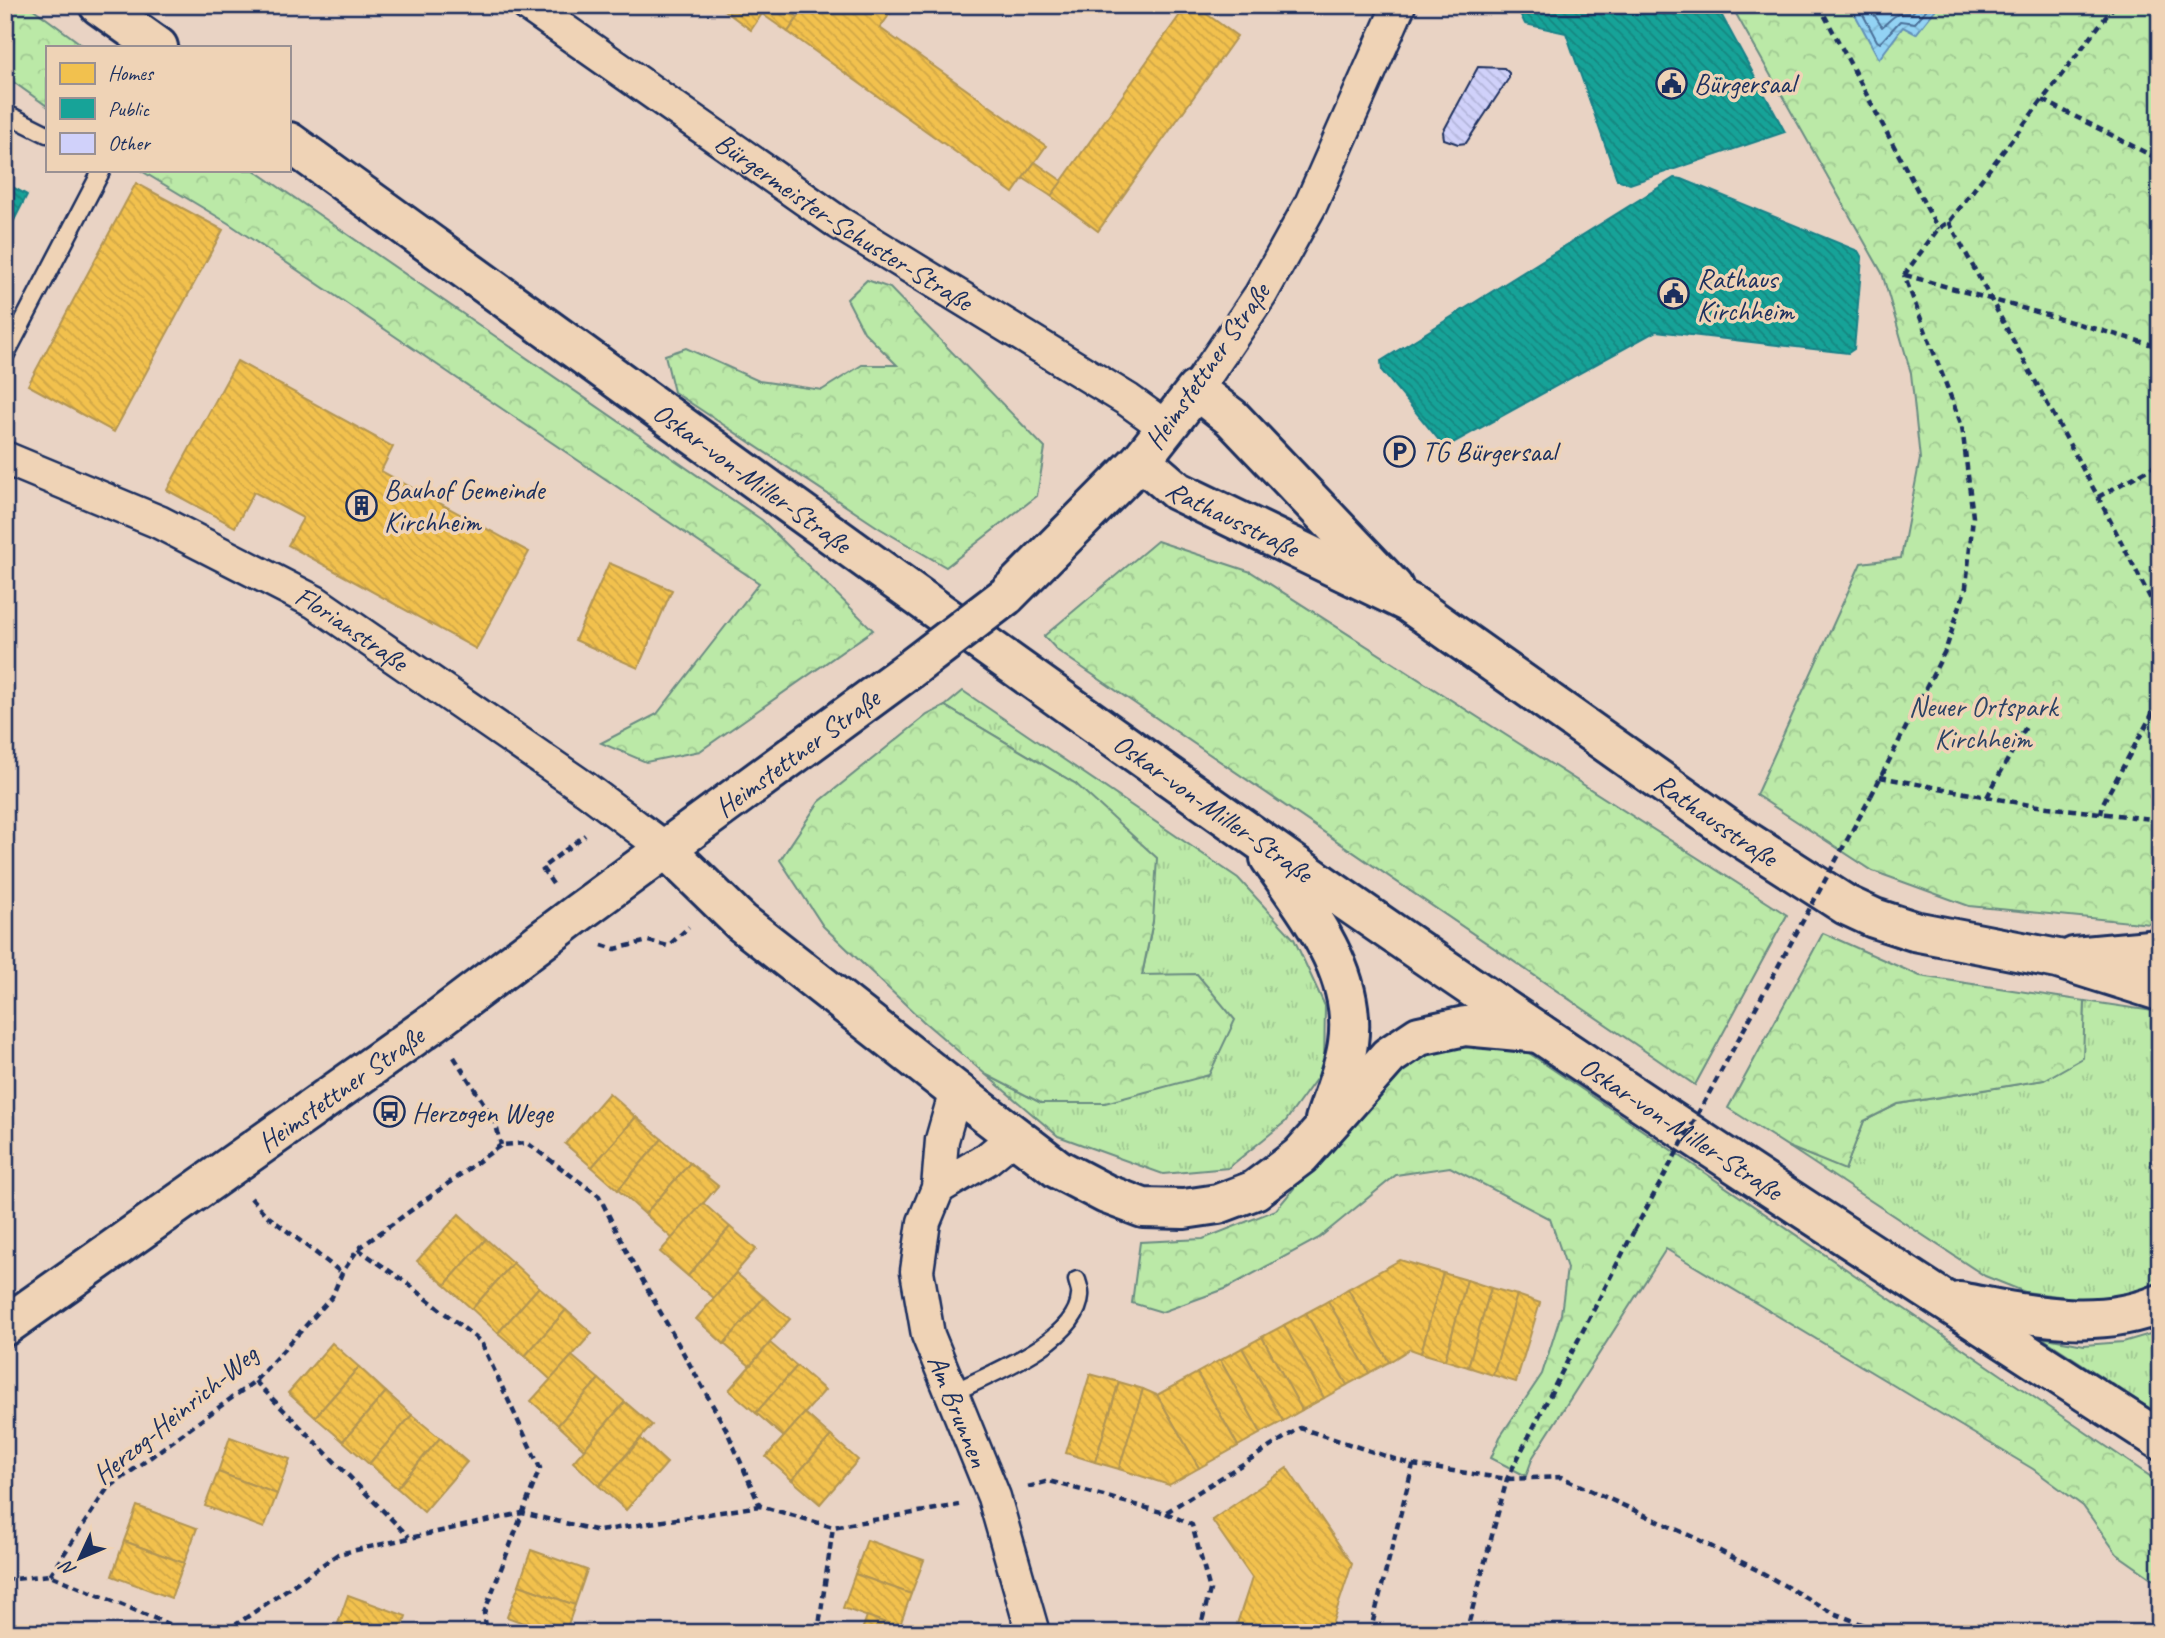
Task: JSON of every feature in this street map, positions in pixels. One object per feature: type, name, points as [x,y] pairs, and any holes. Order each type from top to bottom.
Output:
[{"type":"main road","points":[[99,5],[157,46]]},
{"type":"main road","name":"Oskar-von-Miller-Straße","points":[[290,143],[1257,839],[1541,1033],[1941,1299],[2160,1440]]},
{"type":"main road","name":"Heimstettner Straße","points":[[5,1326],[433,1023],[1006,596],[1141,460],[1196,390]]},
{"type":"main road","name":"Rathausstraße","points":[[1196,390],[1232,418],[1409,603]]},
{"type":"main road","name":"Rathausstraße","points":[[1141,460],[1177,491],[1409,603],[1723,825],[1846,905],[1874,918],[1914,931],[2058,959],[2160,991]]},
{"type":"main road","points":[[1257,839],[1321,932],[1338,972],[1349,1008],[1348,1044],[1322,1129]]},
{"type":"main road","points":[[666,849],[741,922],[1058,1169],[1106,1194],[1143,1208],[1184,1209],[1218,1204],[1255,1190],[1300,1156],[1389,1056],[1419,1036],[1465,1026],[1541,1033]]},
{"type":"main road","name":"Rathausstraße","points":[[2058,959],[2160,949]]},
{"type":"main road","points":[[1941,1299],[2049,1318],[2083,1319],[2116,1315],[2160,1304]]},
{"type":"street","name":"Bürgermeister-Schuster-Straße","points":[[528,5],[839,223],[1128,400],[1167,428]]},
{"type":"street","name":"Heimstettner Straße","points":[[1196,390],[1261,294],[1311,204],[1399,5]]},
{"type":"street","name":"Florianstraße","points":[[5,458],[159,522],[315,602],[586,789],[666,849]]},
{"type":"street","name":"Am Brunnen","points":[[956,1091],[942,1140],[938,1188],[924,1222],[917,1271],[928,1335],[994,1497],[1033,1633]]},
{"type":"street","points":[[938,1188],[987,1159],[1015,1136]]},
{"type":"lane","points":[[5,113],[46,134]]},
{"type":"lane","points":[[5,356],[101,172]]},
{"type":"lane","points":[[952,1393],[1028,1355],[1067,1326],[1076,1311],[1080,1295],[1077,1280]]},
{"type":"path","points":[[1819,5],[1938,229]]},
{"type":"path","points":[[1904,275],[1938,229],[1950,222],[2115,5]]},
{"type":"path","points":[[2043,100],[2160,160]]},
{"type":"path","points":[[1950,222],[2160,617]]},
{"type":"path","points":[[1904,275],[2160,347]]},
{"type":"path","points":[[1466,1633],[1507,1479],[1634,1231],[1871,796],[1947,649],[1966,587],[1973,517],[1962,426],[1904,275]]},
{"type":"path","points":[[2098,497],[2160,463]]},
{"type":"path","points":[[2101,814],[2103,803],[2160,699]]},
{"type":"path","points":[[1987,797],[2027,725]]},
{"type":"path","points":[[1880,777],[1987,797],[2160,820]]},
{"type":"path","points":[[558,890],[542,868],[570,846]]},
{"type":"path","points":[[599,944],[615,949],[648,941],[668,946],[688,927]]},
{"type":"path","points":[[464,1073],[495,1121],[501,1144],[527,1143],[599,1196],[630,1258],[726,1429],[760,1506]]},
{"type":"path","name":"Herzog-Heinrich-Weg","points":[[50,1575],[107,1489],[255,1381],[332,1297],[342,1273],[358,1249],[501,1144]]},
{"type":"path","points":[[264,1214],[342,1273]]},
{"type":"path","points":[[358,1249],[407,1283],[481,1342],[540,1468],[484,1613],[487,1633]]},
{"type":"path","points":[[255,1381],[409,1537]]},
{"type":"path","points":[[1166,1513],[1300,1428],[1413,1465],[1507,1479],[1561,1477],[1693,1536],[1830,1612],[1885,1633]]},
{"type":"path","points":[[1370,1633],[1413,1465]]},
{"type":"path","points":[[224,1633],[338,1554],[522,1513],[599,1531],[760,1506],[834,1527],[931,1512],[1049,1481],[1166,1513],[1192,1525],[1210,1590],[1199,1633]]},
{"type":"path","points":[[818,1633],[834,1527]]},
{"type":"path","points":[[5,1580],[50,1575],[190,1633]]},
{"type":"green space","points":[[5,5],[28,5],[84,46],[46,46],[46,105],[5,76]]},
{"type":"green space","name":"Neuer Ortspark Kirchheim","points":[[1731,5],[2160,5],[2160,925],[1969,906],[1873,871],[1756,795],[1861,563],[1901,558],[1920,459],[1911,373],[1882,273]]},
{"type":"green space","points":[[143,172],[257,172],[762,520],[873,630],[700,751],[646,762],[601,743],[657,714],[759,583],[228,223]]},
{"type":"green space","points":[[867,280],[890,288],[1045,448],[1037,496],[946,567],[879,528],[674,392],[665,355],[686,348],[759,381],[822,390],[862,365],[897,365],[864,332],[847,299]]},
{"type":"green space","points":[[1157,541],[1251,572],[1787,915],[1695,1085],[1058,651],[1044,636]]},
{"type":"green space","points":[[963,691],[1238,878],[1294,939],[1325,1006],[1324,1068],[1285,1122],[1228,1168],[1163,1174],[1058,1136],[985,1074],[1041,1103],[1142,975],[1153,921],[1076,784],[945,706]]},
{"type":"green space","points":[[945,706],[1076,784],[1157,858],[1153,921],[1142,975],[1197,974],[1235,1020],[1209,1075],[1105,1103],[1041,1103],[985,1074],[923,1021],[823,926],[780,860],[819,802],[927,715]]},
{"type":"green space","points":[[1823,933],[1920,976],[2085,1001],[2083,1058],[2044,1080],[1898,1104],[1864,1121],[1845,1170],[1789,1147],[1728,1108]]},
{"type":"green space","points":[[2085,1001],[2160,1012],[2160,1281],[2142,1291],[2091,1300],[2025,1292],[1985,1276],[1789,1147],[1845,1169],[1864,1121],[1898,1104],[2043,1080],[2082,1058]]},
{"type":"green space","points":[[1442,1040],[1520,1047],[2160,1483],[2160,1584],[2117,1554],[2083,1506],[2033,1469],[1666,1249],[1533,1457],[1526,1476],[1491,1458],[1500,1437],[1542,1374],[1561,1314],[1567,1268],[1550,1219],[1450,1167],[1396,1175],[1319,1238],[1225,1289],[1162,1312],[1132,1303],[1140,1242],[1203,1239],[1276,1210],[1392,1070]]},
{"type":"green space","points":[[2160,1331],[2160,1415],[2041,1337],[2084,1345],[2123,1342]]},
{"type":"water","points":[[1850,5],[1939,5],[1916,34],[1903,27],[1879,59]]},
{"type":"building: Homes","points":[[717,5],[768,5],[751,30]]},
{"type":"building: Homes","points":[[768,5],[780,5],[798,17],[788,32],[762,14]]},
{"type":"building: Homes","points":[[807,5],[896,5],[880,28],[1046,146],[1013,193],[788,32]]},
{"type":"building: Homes","points":[[1187,5],[1194,5],[1237,36],[1098,231],[1051,196]]},
{"type":"building: Homes","points":[[1035,162],[1062,181],[1051,196],[1023,178]]},
{"type":"building: Homes","points":[[136,183],[223,230],[114,432],[28,385]]},
{"type":"building: Homes","name":"Bauhof Gemeinde Kirchheim","points":[[237,361],[393,447],[381,471],[529,552],[476,649],[288,545],[303,518],[254,492],[235,527],[167,490]]},
{"type":"building: Homes","points":[[609,563],[672,590],[638,668],[575,640]]},
{"type":"building: Homes","points":[[609,1093],[636,1117],[592,1167],[565,1144]]},
{"type":"building: Homes","points":[[636,1117],[662,1139],[618,1190],[592,1167]]},
{"type":"building: Homes","points":[[662,1139],[690,1163],[645,1214],[618,1190]]},
{"type":"building: Homes","points":[[690,1163],[718,1186],[673,1239],[645,1214]]},
{"type":"building: Homes","points":[[703,1203],[730,1227],[688,1276],[660,1252]]},
{"type":"building: Homes","points":[[459,1214],[486,1239],[445,1285],[417,1261]]},
{"type":"building: Homes","points":[[730,1227],[756,1249],[714,1298],[688,1276]]},
{"type":"building: Homes","points":[[486,1239],[513,1263],[472,1309],[445,1285]]},
{"type":"building: Homes","points":[[1400,1260],[1443,1273],[1421,1353],[1410,1349],[1389,1362],[1348,1289]]},
{"type":"building: Homes","points":[[513,1263],[539,1287],[498,1333],[472,1309]]},
{"type":"building: Homes","points":[[736,1273],[764,1297],[724,1344],[696,1319]]},
{"type":"building: Homes","points":[[1443,1273],[1467,1280],[1445,1360],[1421,1353]]},
{"type":"building: Homes","points":[[1467,1280],[1491,1288],[1468,1367],[1445,1360]]},
{"type":"building: Homes","points":[[539,1287],[566,1310],[525,1356],[498,1333]]},
{"type":"building: Homes","points":[[1491,1288],[1517,1295],[1493,1375],[1468,1367]]},
{"type":"building: Homes","points":[[1348,1289],[1389,1362],[1369,1373],[1328,1301]]},
{"type":"building: Homes","points":[[1517,1295],[1540,1303],[1516,1382],[1493,1375]]},
{"type":"building: Homes","points":[[764,1297],[790,1319],[750,1366],[724,1344]]},
{"type":"building: Homes","points":[[1328,1301],[1369,1373],[1347,1385],[1306,1313]]},
{"type":"building: Homes","points":[[566,1310],[592,1333],[551,1380],[525,1356]]},
{"type":"building: Homes","points":[[1306,1313],[1347,1385],[1324,1398],[1284,1325]]},
{"type":"building: Homes","points":[[1284,1325],[1324,1398],[1302,1410],[1262,1337]]},
{"type":"building: Homes","points":[[1262,1337],[1302,1410],[1283,1421],[1242,1348]]},
{"type":"building: Homes","points":[[332,1343],[359,1367],[315,1417],[288,1393]]},
{"type":"building: Homes","points":[[770,1343],[797,1366],[756,1413],[729,1390]]},
{"type":"building: Homes","points":[[1242,1348],[1283,1421],[1261,1433],[1220,1360]]},
{"type":"building: Homes","points":[[572,1356],[599,1379],[558,1425],[531,1401]]},
{"type":"building: Homes","points":[[1220,1360],[1261,1433],[1238,1446],[1197,1373]]},
{"type":"building: Homes","points":[[797,1366],[825,1390],[784,1437],[756,1413]]},
{"type":"building: Homes","points":[[359,1367],[386,1392],[343,1441],[315,1417]]},
{"type":"building: Homes","points":[[1197,1373],[1238,1446],[1199,1468],[1157,1395]]},
{"type":"building: Homes","points":[[1090,1374],[1119,1382],[1095,1462],[1066,1453]]},
{"type":"building: Homes","points":[[599,1379],[625,1402],[584,1449],[558,1425]]},
{"type":"building: Homes","points":[[1119,1382],[1143,1389],[1119,1469],[1095,1462]]},
{"type":"building: Homes","points":[[1143,1389],[1157,1395],[1199,1468],[1169,1485],[1119,1469]]},
{"type":"building: Homes","points":[[386,1392],[412,1415],[369,1464],[343,1441]]},
{"type":"building: Homes","points":[[625,1402],[652,1425],[599,1486],[573,1462]]},
{"type":"building: Homes","points":[[805,1413],[831,1436],[792,1480],[766,1457]]},
{"type":"building: Homes","points":[[412,1415],[440,1438],[397,1488],[369,1464]]},
{"type":"building: Homes","points":[[831,1436],[858,1460],[820,1504],[792,1480]]},
{"type":"building: Homes","points":[[230,1437],[290,1459],[277,1494],[218,1472]]},
{"type":"building: Homes","points":[[440,1438],[467,1462],[424,1512],[397,1488]]},
{"type":"building: Homes","points":[[641,1439],[667,1463],[626,1510],[599,1486]]},
{"type":"building: Homes","points":[[1287,1468],[1352,1564],[1329,1633],[1234,1633],[1252,1578],[1212,1520]]},
{"type":"building: Homes","points":[[218,1472],[277,1494],[264,1528],[205,1506]]},
{"type":"building: Homes","points":[[137,1506],[197,1528],[184,1563],[124,1541]]},
{"type":"building: Homes","points":[[867,1540],[924,1560],[911,1594],[855,1574]]},
{"type":"building: Homes","points":[[124,1541],[184,1563],[171,1598],[112,1576]]},
{"type":"building: Homes","points":[[531,1550],[587,1570],[575,1605],[519,1585]]},
{"type":"building: Homes","points":[[855,1574],[911,1594],[899,1628],[843,1608]]},
{"type":"building: Homes","points":[[519,1585],[575,1605],[565,1633],[550,1633],[507,1617]]},
{"type":"building: Homes","points":[[348,1595],[406,1616],[400,1633],[348,1633],[336,1629]]},
{"type":"building: Homes","points":[[867,1616],[899,1628],[911,1633],[861,1633]]},
{"type":"building: Homes","points":[[523,1623],[550,1633],[520,1633]]},
{"type":"building: Homes","points":[[5,1626],[23,1633],[5,1633]]},
{"type":"building: Public","name":"Bürgersaal","points":[[1516,5],[1716,5],[1785,132],[1630,184],[1617,179],[1566,33],[1525,24]]},
{"type":"building: Public","name":"Rathaus Kirchheim","points":[[1674,178],[1858,251],[1862,258],[1854,349],[1848,353],[1656,331],[1451,444],[1443,445],[1382,371],[1381,361]]},
{"type":"building: Public","points":[[5,183],[27,195],[5,238]]},
{"type":"building: Other","points":[[1478,67],[1504,68],[1509,73],[1509,78],[1466,143],[1458,144],[1444,139],[1443,132]]},
{"type":"place","name":"Bürgersaal","points":[[1671,83]]},
{"type":"place","name":"Rathaus Kirchheim","points":[[1674,294]]},
{"type":"place","name":"TG Bürgersaal","points":[[1399,451]]},
{"type":"place","name":"Bauhof Gemeinde Kirchheim","points":[[361,505]]},
{"type":"place","name":"Herzogen Wege","points":[[389,1112]]}]
